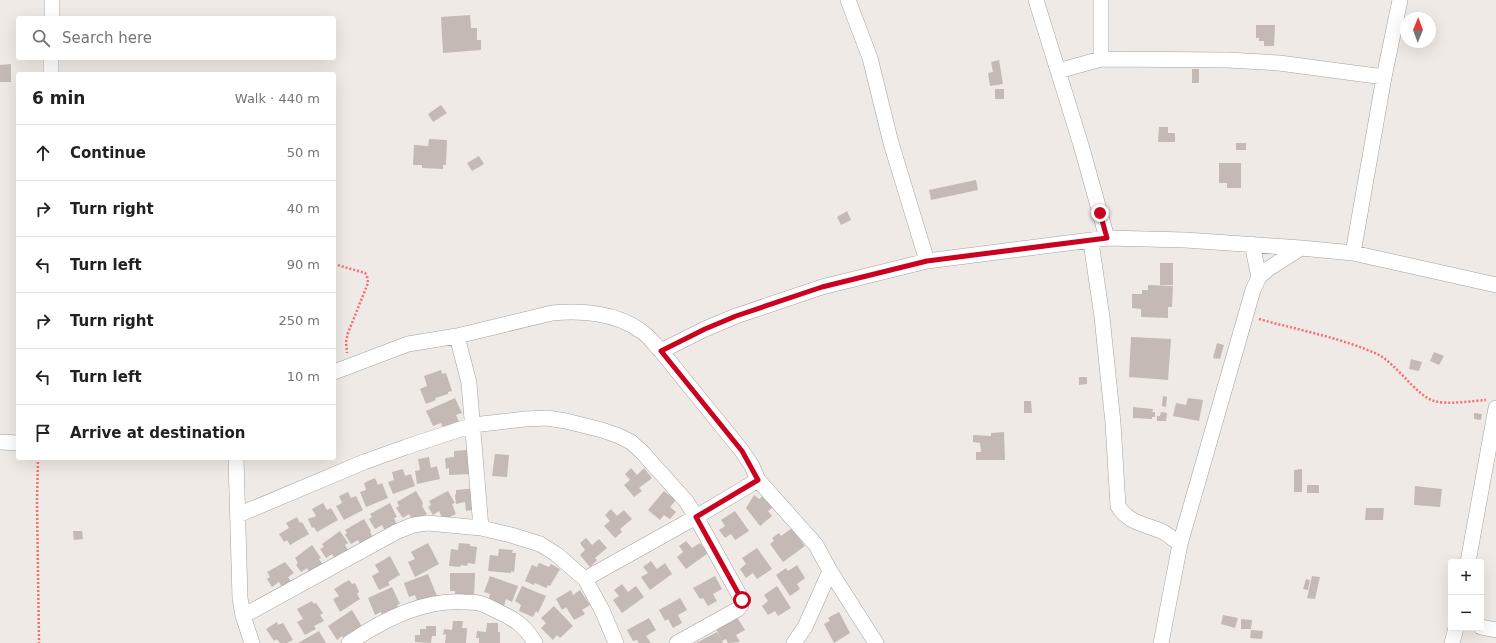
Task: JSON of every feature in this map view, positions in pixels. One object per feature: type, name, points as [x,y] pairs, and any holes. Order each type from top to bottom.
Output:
[{"type":"street","points":[[52,0],[52,16]]},
{"type":"street","points":[[848,0],[870,58],[891,143],[927,261]]},
{"type":"street","points":[[1036,0],[1081,145],[1107,238]]},
{"type":"street","points":[[1100,0],[1101,59]]},
{"type":"street","points":[[1352,253],[1384,77],[1400,0]]},
{"type":"street","points":[[1058,71],[1101,59],[1228,60],[1279,63],[1384,77]]},
{"type":"street","points":[[50,72],[51,60]]},
{"type":"street","points":[[661,351],[705,329],[768,304],[822,287],[927,261],[1091,242],[1107,238],[1185,240],[1252,244],[1352,253],[1496,286]]},
{"type":"street","points":[[1091,242],[1103,325],[1118,506],[1124,516],[1162,532],[1180,544]]},
{"type":"street","points":[[1252,244],[1259,277]]},
{"type":"street","points":[[1161,643],[1180,544],[1244,315],[1259,277],[1268,269],[1301,248]]},
{"type":"street","points":[[336,371],[408,344],[457,336],[552,314],[579,312],[610,317],[628,322],[643,332],[661,351],[742,451],[758,480],[810,536],[822,554],[830,572],[876,643]]},
{"type":"street","points":[[457,336],[469,383],[481,528]]},
{"type":"street","points":[[1468,559],[1492,404]]},
{"type":"street","points":[[238,515],[364,462],[473,425],[547,418],[602,430],[631,442],[642,452],[686,501],[742,600],[742,605],[738,609],[677,643]]},
{"type":"street","points":[[0,442],[16,443]]},
{"type":"street","points":[[236,460],[238,567],[243,616],[252,643]]},
{"type":"street","points":[[585,579],[696,517],[758,480]]},
{"type":"street","points":[[243,616],[396,532],[413,525],[428,523],[481,528],[511,535],[540,544],[556,554],[585,579],[602,610],[616,643]]},
{"type":"street","points":[[794,643],[805,627],[830,572]]},
{"type":"street","points":[[348,643],[367,630],[416,608],[436,603],[455,601],[479,603],[510,617],[528,631],[535,643]]},
{"type":"street","points":[[1484,628],[1496,630]]},
{"type":"street","points":[[1452,643],[1455,631]]},
{"type":"path","points":[[336,265],[365,273],[368,279],[368,283],[348,333],[347,352],[351,366]]},
{"type":"path","points":[[1244,315],[1353,345],[1378,354],[1423,394],[1434,400],[1492,404]]},
{"type":"path","points":[[38,460],[39,643]]},
{"type":"building","points":[[470,15],[471,28],[477,28],[477,40],[481,40],[481,50],[443,53],[441,17]]},
{"type":"building","points":[[1256,25],[1275,25],[1274,46],[1264,46],[1264,41],[1259,41],[1259,38],[1256,38]]},
{"type":"building","points":[[999,60],[1003,84],[990,86],[988,73],[993,72],[991,62]]},
{"type":"building","points":[[11,64],[11,82],[0,82],[0,65]]},
{"type":"building","points":[[1192,69],[1199,69],[1199,83],[1192,83]]},
{"type":"building","points":[[995,89],[1004,89],[1004,99],[995,99]]},
{"type":"building","points":[[441,105],[447,113],[433,122],[428,114]]},
{"type":"building","points":[[1159,127],[1168,127],[1168,133],[1175,133],[1175,142],[1158,142]]},
{"type":"building","points":[[429,139],[447,140],[446,165],[443,165],[443,169],[422,168],[422,165],[413,165],[414,145],[428,146]]},
{"type":"building","points":[[1236,143],[1246,143],[1246,150],[1236,150]]},
{"type":"building","points":[[479,156],[484,164],[472,171],[467,163]]},
{"type":"building","points":[[1219,163],[1241,163],[1241,188],[1227,188],[1227,183],[1219,183]]},
{"type":"building","points":[[976,180],[978,190],[931,200],[929,190]]},
{"type":"building","points":[[847,211],[851,220],[841,225],[837,217]]},
{"type":"building","points":[[1160,263],[1173,263],[1173,285],[1160,285]]},
{"type":"building","points":[[1148,285],[1173,286],[1172,307],[1168,307],[1168,318],[1141,317],[1141,309],[1132,308],[1132,294],[1142,294],[1142,290],[1148,290]]},
{"type":"building","points":[[1131,337],[1171,339],[1168,380],[1129,377]]},
{"type":"building","points":[[1217,343],[1224,345],[1220,359],[1213,358]]},
{"type":"building","points":[[1434,352],[1444,356],[1439,365],[1430,361]]},
{"type":"building","points":[[1411,359],[1422,362],[1419,371],[1409,369]]},
{"type":"building","points":[[441,370],[442,374],[446,373],[452,391],[448,392],[448,394],[435,398],[436,400],[426,404],[420,389],[427,386],[424,376]]},
{"type":"building","points":[[1079,377],[1087,377],[1087,384],[1079,385]]},
{"type":"building","points":[[1163,396],[1167,397],[1166,407],[1162,406]]},
{"type":"building","points":[[455,398],[462,413],[456,415],[460,424],[444,431],[441,423],[433,426],[426,411]]},
{"type":"building","points":[[1188,398],[1203,400],[1199,421],[1173,416],[1176,403],[1186,405]]},
{"type":"building","points":[[1024,401],[1031,401],[1032,413],[1024,413]]},
{"type":"building","points":[[1133,407],[1153,409],[1152,412],[1155,412],[1155,417],[1152,417],[1152,419],[1133,418]]},
{"type":"building","points":[[1161,412],[1167,413],[1166,421],[1157,421],[1157,416],[1160,416]]},
{"type":"building","points":[[1474,413],[1482,414],[1481,420],[1474,419]]},
{"type":"building","points":[[1004,432],[1005,460],[976,460],[976,452],[981,452],[980,443],[973,442],[973,435],[991,436],[991,433]]},
{"type":"building","points":[[467,450],[471,474],[449,475],[449,468],[446,469],[445,458],[454,457],[454,451]]},
{"type":"building","points":[[495,454],[509,455],[507,477],[492,476]]},
{"type":"building","points":[[429,457],[431,468],[437,466],[440,479],[417,484],[415,471],[420,470],[418,459]]},
{"type":"building","points":[[631,468],[637,475],[644,468],[652,478],[639,488],[642,491],[634,497],[624,485],[630,480],[625,474]]},
{"type":"building","points":[[403,469],[405,476],[411,474],[415,486],[393,494],[388,482],[394,480],[392,472]]},
{"type":"building","points":[[1302,469],[1302,492],[1294,492],[1294,470]]},
{"type":"building","points":[[375,478],[378,485],[382,483],[388,498],[366,507],[360,492],[366,490],[364,483]]},
{"type":"building","points":[[1307,485],[1319,485],[1319,493],[1307,493]]},
{"type":"building","points":[[1415,486],[1442,489],[1440,507],[1414,505]]},
{"type":"building","points":[[478,488],[477,509],[466,511],[465,502],[456,504],[456,490]]},
{"type":"building","points":[[416,491],[427,514],[414,522],[409,514],[403,518],[396,508],[399,506],[397,502]]},
{"type":"building","points":[[448,491],[455,503],[452,504],[456,514],[443,520],[439,511],[433,515],[428,507],[431,505],[429,501]]},
{"type":"building","points":[[664,491],[676,500],[670,507],[676,512],[670,519],[664,515],[660,520],[648,510]]},
{"type":"building","points":[[348,492],[351,498],[356,496],[363,510],[344,520],[336,506],[342,503],[339,496]]},
{"type":"building","points":[[754,495],[759,499],[764,495],[773,507],[768,511],[772,516],[760,526],[746,508]]},
{"type":"building","points":[[323,503],[327,510],[331,508],[338,520],[317,532],[314,527],[312,528],[308,519],[316,516],[312,509]]},
{"type":"building","points":[[390,503],[397,517],[394,518],[398,527],[386,533],[382,525],[375,529],[369,519],[372,517],[370,514]]},
{"type":"building","points":[[1366,508],[1384,508],[1383,520],[1365,520]]},
{"type":"building","points":[[611,509],[617,516],[624,510],[632,519],[620,529],[622,532],[615,538],[604,526],[610,521],[605,515]]},
{"type":"building","points":[[735,511],[749,531],[735,540],[731,534],[725,538],[719,530],[725,526],[721,520]]},
{"type":"building","points":[[297,517],[300,523],[302,522],[309,534],[290,545],[287,540],[284,542],[279,534],[289,528],[286,523]]},
{"type":"building","points":[[364,519],[375,541],[362,547],[358,540],[351,544],[345,535],[347,533],[345,530]]},
{"type":"building","points":[[792,528],[805,546],[783,562],[770,544],[774,541],[772,538],[779,533],[781,536]]},
{"type":"building","points":[[73,531],[82,531],[83,539],[74,540]]},
{"type":"building","points":[[340,531],[348,543],[345,545],[350,553],[336,561],[332,554],[326,558],[320,549],[324,547],[322,544]]},
{"type":"building","points":[[586,538],[592,545],[599,539],[607,548],[595,558],[597,560],[590,567],[580,555],[585,550],[580,543]]},
{"type":"building","points":[[686,541],[692,548],[700,543],[708,553],[686,569],[677,557],[683,552],[679,546]]},
{"type":"building","points":[[428,543],[439,564],[415,577],[408,562],[415,559],[411,552]]},
{"type":"building","points":[[459,543],[470,544],[470,546],[477,547],[475,564],[468,563],[467,566],[461,565],[460,567],[449,566],[451,549],[458,550]]},
{"type":"building","points":[[312,545],[321,558],[319,559],[324,566],[311,575],[307,568],[301,572],[296,565],[298,563],[295,558]]},
{"type":"building","points":[[757,548],[772,569],[757,579],[753,573],[746,578],[740,569],[746,564],[742,558]]},
{"type":"building","points":[[499,549],[513,550],[512,553],[516,553],[514,572],[488,571],[490,555],[498,556]]},
{"type":"building","points":[[390,556],[400,575],[388,582],[390,585],[379,590],[372,576],[379,572],[375,565]]},
{"type":"building","points":[[651,561],[657,569],[665,563],[672,574],[650,590],[641,577],[648,573],[643,567]]},
{"type":"building","points":[[285,562],[294,573],[288,577],[292,583],[283,589],[279,582],[272,587],[267,579],[270,577],[267,572]]},
{"type":"building","points":[[539,563],[549,567],[551,564],[560,569],[550,586],[548,585],[546,588],[535,583],[534,585],[525,581],[532,565],[537,567]]},
{"type":"building","points":[[797,565],[805,578],[797,584],[800,589],[790,596],[776,575],[786,568],[788,571]]},
{"type":"building","points":[[450,573],[475,573],[474,599],[455,599],[455,591],[450,591]]},
{"type":"building","points":[[428,574],[437,596],[418,603],[415,595],[409,597],[404,583]]},
{"type":"building","points":[[490,576],[518,586],[512,602],[506,599],[504,606],[488,601],[490,594],[484,592]]},
{"type":"building","points":[[715,576],[722,589],[713,594],[717,601],[708,606],[703,598],[700,599],[693,588]]},
{"type":"building","points":[[1312,576],[1320,577],[1315,599],[1307,598]]},
{"type":"building","points":[[1306,579],[1310,580],[1308,590],[1303,589]]},
{"type":"building","points":[[349,580],[352,584],[355,583],[359,592],[357,594],[360,599],[340,612],[333,599],[339,596],[334,589]]},
{"type":"building","points":[[622,584],[628,592],[636,586],[644,597],[622,613],[613,600],[619,596],[614,590]]},
{"type":"building","points":[[522,586],[546,596],[538,613],[536,611],[533,617],[519,611],[521,605],[515,601]]},
{"type":"building","points":[[777,586],[791,608],[778,616],[775,611],[768,615],[762,606],[768,601],[764,595]]},
{"type":"building","points":[[392,587],[400,604],[397,605],[401,613],[384,620],[381,612],[375,615],[368,598]]},
{"type":"building","points":[[571,590],[573,595],[580,590],[590,605],[582,610],[585,614],[574,620],[566,607],[562,610],[556,599]]},
{"type":"building","points":[[680,598],[687,610],[678,615],[682,623],[673,628],[668,619],[665,621],[659,610]]},
{"type":"building","points":[[312,601],[314,604],[316,603],[323,613],[320,615],[324,621],[314,626],[316,629],[305,635],[297,622],[303,619],[297,609]]},
{"type":"building","points":[[554,606],[573,626],[560,638],[557,635],[553,640],[541,628],[546,623],[541,618]]},
{"type":"building","points":[[352,610],[364,630],[346,642],[342,636],[337,640],[328,626]]},
{"type":"building","points":[[839,612],[850,633],[834,643],[824,624],[830,621],[828,618]]},
{"type":"building","points":[[1223,615],[1238,618],[1235,628],[1221,624]]},
{"type":"building","points":[[737,617],[745,630],[736,635],[740,642],[728,643],[726,639],[722,641],[716,629]]},
{"type":"building","points":[[649,618],[656,630],[646,636],[651,643],[639,643],[637,640],[633,641],[627,630]]},
{"type":"building","points":[[1241,619],[1252,620],[1251,629],[1241,629]]},
{"type":"building","points":[[453,621],[463,621],[462,628],[467,628],[466,643],[445,643],[446,634],[443,635],[444,629],[452,630]]},
{"type":"building","points":[[277,622],[278,625],[283,623],[293,640],[287,643],[280,643],[277,639],[274,641],[266,629]]},
{"type":"building","points":[[487,623],[498,623],[500,643],[479,643],[479,638],[476,638],[477,631],[486,632]]},
{"type":"building","points":[[426,626],[436,626],[436,636],[432,636],[431,643],[415,642],[415,635],[420,635],[420,629],[426,629]]},
{"type":"building","points":[[1251,630],[1263,631],[1262,639],[1250,638]]},
{"type":"building","points":[[319,631],[326,643],[298,643]]},
{"type":"building","points":[[717,632],[723,643],[696,643]]},
{"type":"route","points":[[742,600],[696,517],[758,480],[752,466],[742,451],[661,351],[705,329],[736,316],[822,287],[927,261],[1091,242],[1107,238],[1100,213]]}]
